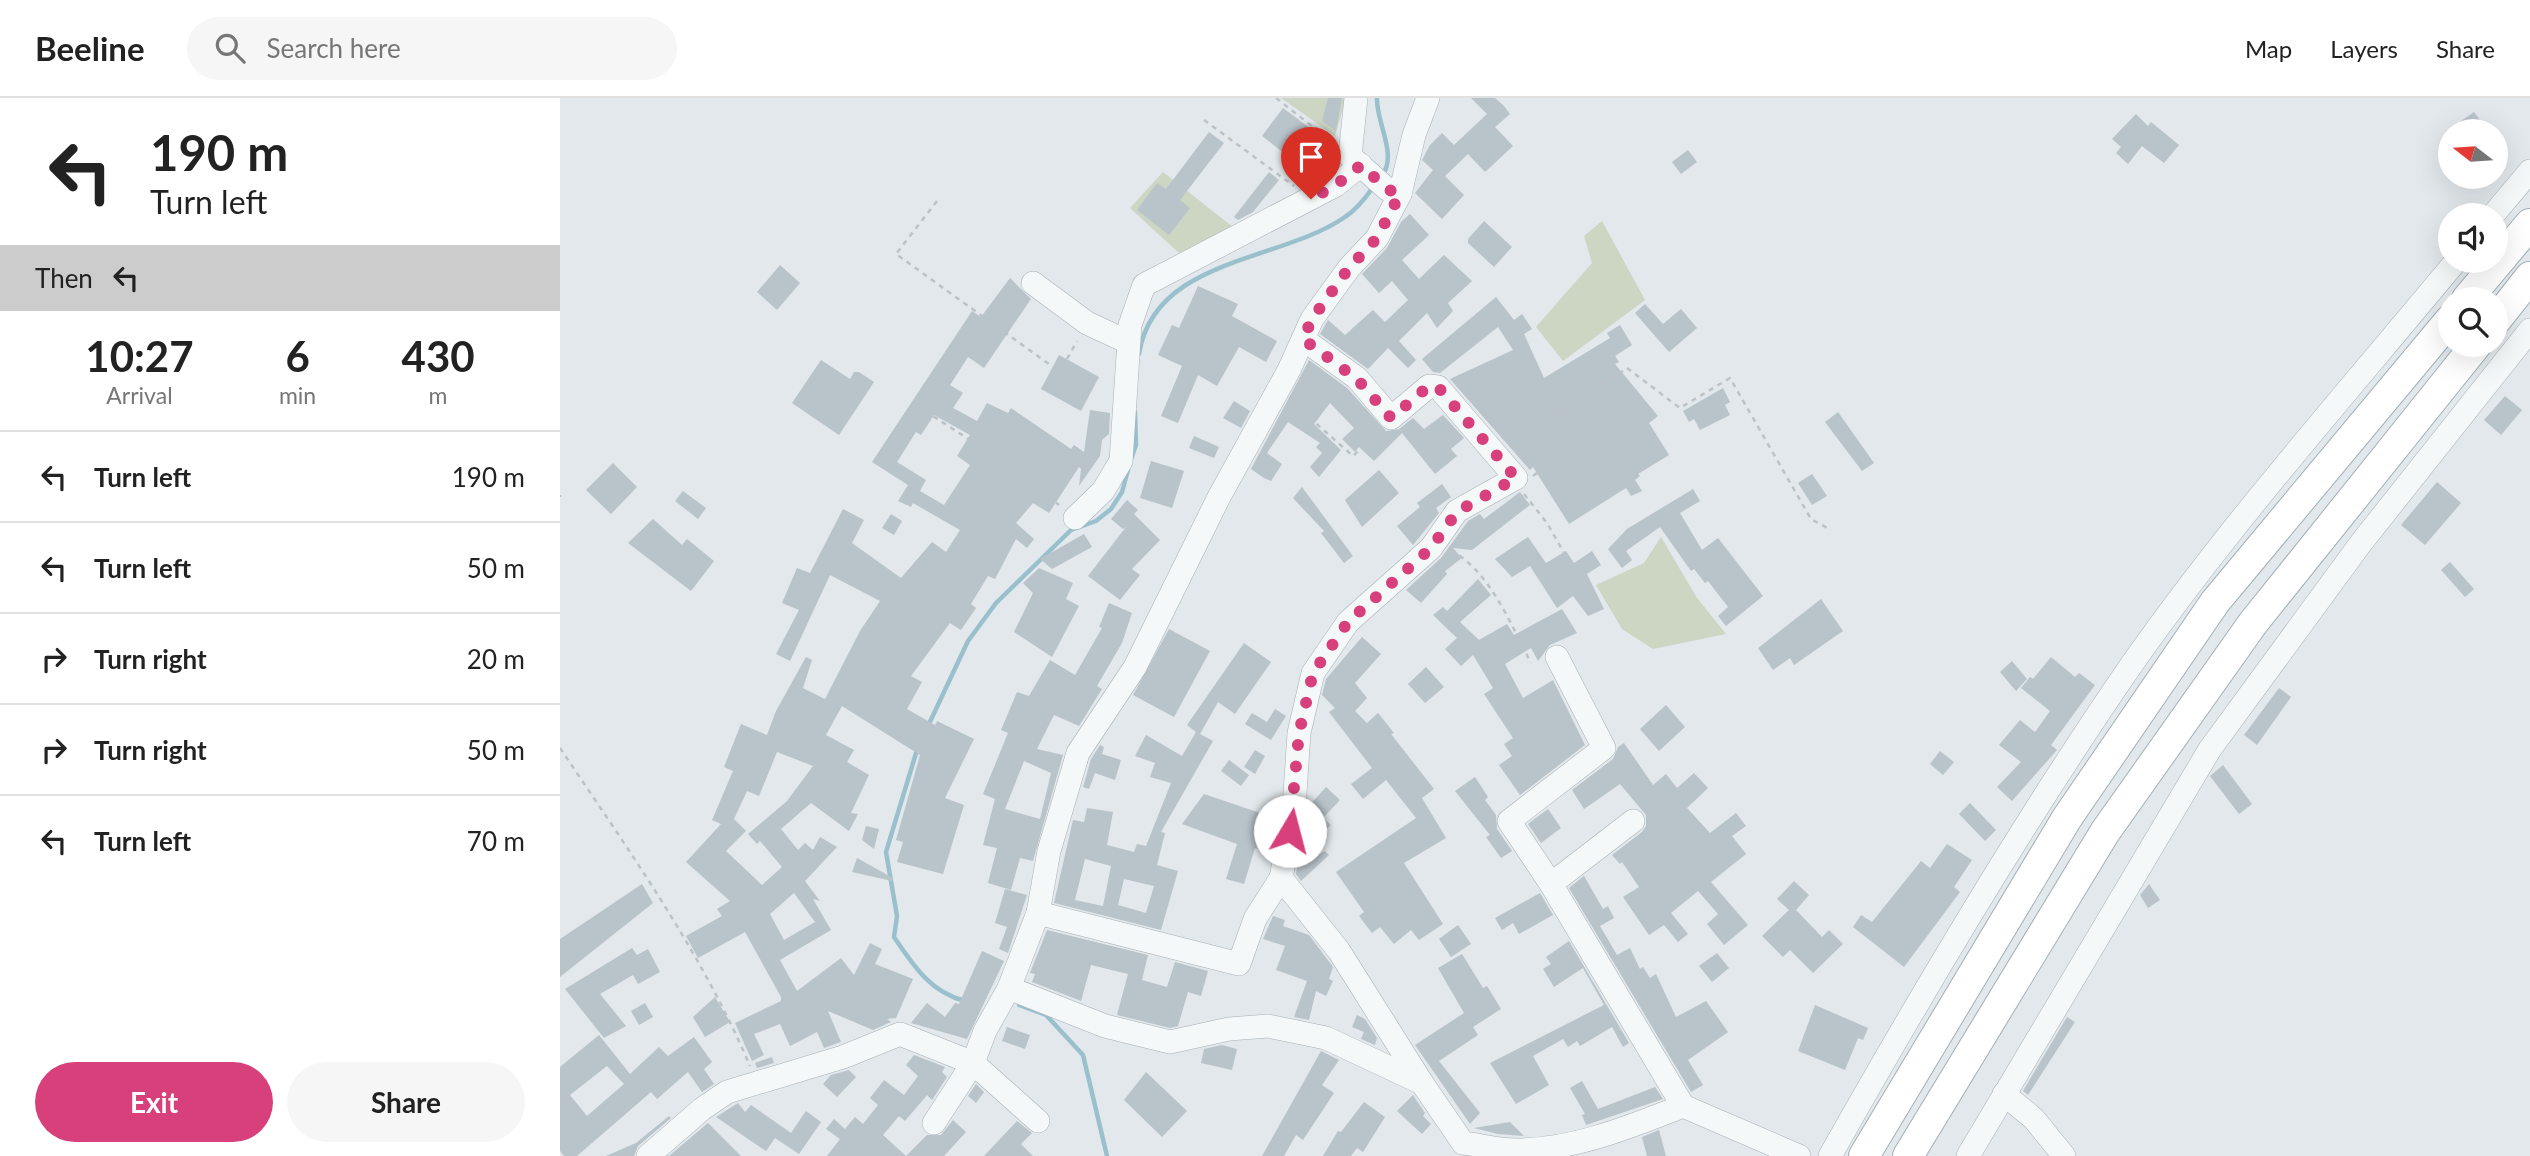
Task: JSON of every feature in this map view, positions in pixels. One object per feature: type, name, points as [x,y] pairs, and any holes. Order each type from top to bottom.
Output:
[{"type":"main road","points":[[2477,287],[2530,224]]},
{"type":"main road","points":[[2508,305],[2530,278]]},
{"type":"main road","points":[[1864,1156],[2067,818],[2215,602],[2438,334]]},
{"type":"main road","points":[[1908,1156],[2112,821],[2253,623],[2466,357]]},
{"type":"street","points":[[1075,518],[1103,491],[1121,461],[1130,325],[1144,285],[1336,185],[1356,161],[1356,98]]},
{"type":"street","points":[[934,1123],[973,1063],[985,1031],[1009,988],[1038,913],[1049,851],[1078,753],[1135,667],[1312,319],[1349,268],[1377,238],[1428,98]]},
{"type":"street","points":[[1356,161],[1394,192]]},
{"type":"street","points":[[2503,203],[2530,171]]},
{"type":"street","points":[[1830,1156],[1899,1033],[1997,873],[2133,663],[2254,505],[2446,273]]},
{"type":"street","points":[[1032,283],[1087,323],[1128,342]]},
{"type":"street","points":[[1968,1156],[2210,748],[2361,543],[2530,330]]},
{"type":"street","points":[[1038,913],[1239,964],[1255,919],[1281,878],[1294,808],[1299,733],[1313,673],[1348,622],[1436,542],[1457,512],[1516,478],[1438,387],[1429,386],[1391,418],[1357,379],[1303,339]]},
{"type":"street","points":[[1556,657],[1604,748],[1509,821],[1551,884],[1683,1106],[1798,1156]]},
{"type":"street","points":[[1551,884],[1633,821]]},
{"type":"street","points":[[1281,878],[1339,951],[1462,1143],[1515,1150],[1564,1146],[1623,1129],[1683,1106]]},
{"type":"street","points":[[1009,988],[1105,1026],[1170,1042],[1229,1029],[1268,1026],[1326,1038],[1422,1083]]},
{"type":"street","points":[[648,1156],[702,1109],[727,1092],[843,1057],[900,1034],[973,1063],[1038,1121]]},
{"type":"street","points":[[2004,1094],[2034,1119],[2064,1156]]},
{"type":"path","points":[[1276,98],[1356,161]]},
{"type":"path","points":[[1204,120],[1311,199]]},
{"type":"path","points":[[937,201],[897,254],[1053,367]]},
{"type":"path","points":[[1500,458],[1553,413],[1562,412],[1628,368],[1680,408],[1730,378],[1811,519],[1832,530]]},
{"type":"path","points":[[1273,396],[1288,400],[1353,456],[1391,418]]},
{"type":"path","points":[[925,411],[1004,462],[1075,518]]},
{"type":"path","points":[[1572,567],[1516,478],[1536,475],[1589,435]]},
{"type":"path","points":[[1436,542],[1469,560],[1497,598],[1531,663]]},
{"type":"path","points":[[560,748],[615,830],[727,1012],[756,1082]]},
{"type":"green space","points":[[1281,98],[1346,98],[1335,136]]},
{"type":"green space","points":[[1163,172],[1233,227],[1179,253],[1130,208]]},
{"type":"green space","points":[[1602,221],[1645,300],[1563,361],[1536,327],[1592,263],[1584,236]]},
{"type":"green space","points":[[1661,537],[1697,598],[1726,634],[1653,649],[1622,629],[1596,585],[1644,563]]},
{"type":"building","points":[[1328,98],[1342,98],[1336,131],[1322,121]]},
{"type":"building","points":[[1471,98],[1495,98],[1504,106],[1510,114],[1495,127],[1513,146],[1485,172],[1468,154],[1445,176],[1464,195],[1442,219],[1415,193],[1433,170],[1422,160],[1430,145],[1442,133],[1454,145],[1487,114]]},
{"type":"building","points":[[1283,108],[1318,134],[1297,163],[1262,136]]},
{"type":"building","points":[[2474,112],[2479,119],[2464,119]]},
{"type":"building","points":[[2136,114],[2148,126],[2151,122],[2179,145],[2164,163],[2142,146],[2128,164],[2116,153],[2121,147],[2112,139]]},
{"type":"building","points":[[1209,132],[1224,143],[1180,200],[1190,208],[1169,235],[1137,210],[1157,183],[1166,189]]},
{"type":"building","points":[[1688,150],[1697,162],[1681,174],[1672,162]]},
{"type":"building","points":[[1269,172],[1279,180],[1253,212],[1238,220],[1234,217]]},
{"type":"building","points":[[1410,214],[1429,235],[1402,260],[1419,279],[1444,255],[1472,281],[1448,303],[1453,311],[1437,328],[1427,313],[1399,341],[1416,360],[1408,368],[1388,348],[1368,369],[1320,334],[1328,320],[1345,335],[1373,310],[1385,322],[1408,300],[1392,281],[1379,293],[1362,274],[1387,248],[1401,222]]},
{"type":"building","points":[[1484,221],[1512,247],[1494,267],[1468,243],[1468,239]]},
{"type":"building","points":[[780,265],[800,283],[777,310],[757,292]]},
{"type":"building","points":[[1010,278],[1031,299],[984,368],[968,357],[950,385],[963,393],[953,408],[977,421],[987,403],[1008,413],[1011,408],[1071,449],[1074,445],[1084,452],[1090,410],[1110,413],[1109,434],[1102,440],[1100,456],[1079,486],[1079,467],[1049,513],[1033,503],[1016,523],[1034,539],[1027,548],[1016,539],[995,579],[988,576],[971,604],[976,608],[961,630],[950,623],[911,676],[922,682],[907,709],[935,725],[937,721],[974,739],[945,798],[964,805],[943,874],[897,862],[903,842],[896,840],[920,755],[842,706],[826,735],[854,750],[847,762],[869,775],[851,813],[858,814],[849,831],[811,803],[781,829],[798,850],[805,843],[813,850],[820,837],[837,847],[805,881],[820,901],[813,899],[831,930],[780,960],[797,991],[841,958],[854,975],[870,943],[882,949],[875,964],[913,979],[896,1018],[887,1019],[891,1022],[873,1030],[828,1011],[841,1042],[824,1048],[817,1032],[790,1046],[780,1024],[754,1034],[764,1055],[752,1061],[735,1023],[781,1001],[781,997],[745,932],[698,958],[686,936],[722,916],[717,909],[730,901],[686,862],[721,824],[712,820],[733,771],[724,767],[741,724],[767,735],[776,711],[806,657],[812,660],[803,688],[825,699],[860,631],[880,601],[830,575],[790,661],[776,654],[799,610],[782,603],[797,568],[810,573],[843,509],[864,520],[852,543],[901,578],[932,542],[946,552],[960,530],[913,503],[911,507],[898,501],[908,485],[872,462],[972,311],[981,317]],"holes":[[[934,415],[970,435],[957,456],[970,465],[944,505],[920,491],[926,480],[897,462],[916,432],[921,435]],[[777,752],[813,766],[787,801],[748,834],[757,844],[760,841],[782,867],[762,885],[726,851],[746,831],[734,819],[747,791],[759,796]],[[794,893],[815,922],[784,940],[770,914]]]},
{"type":"building","points":[[1198,286],[1238,304],[1232,316],[1277,341],[1266,362],[1239,347],[1217,386],[1198,375],[1178,423],[1161,416],[1182,366],[1158,355],[1172,325],[1179,328]]},
{"type":"building","points":[[1496,297],[1514,320],[1522,314],[1532,329],[1524,334],[1544,378],[1610,338],[1607,333],[1620,325],[1632,345],[1615,356],[1619,362],[1615,364],[1658,416],[1649,423],[1669,455],[1638,474],[1640,476],[1635,480],[1642,491],[1631,496],[1626,488],[1569,524],[1533,467],[1530,470],[1450,379],[1513,350],[1498,327],[1440,373],[1433,372],[1422,359]]},
{"type":"building","points":[[1645,304],[1663,324],[1681,309],[1697,328],[1669,352],[1635,313]]},
{"type":"building","points":[[1059,355],[1099,377],[1081,411],[1041,389]]},
{"type":"building","points":[[821,360],[850,379],[854,372],[859,372],[874,382],[839,435],[792,403]]},
{"type":"building","points":[[1309,360],[1347,388],[1386,431],[1399,429],[1413,418],[1424,429],[1443,415],[1464,438],[1451,449],[1457,456],[1435,474],[1402,433],[1374,461],[1359,447],[1355,452],[1342,439],[1354,428],[1330,403],[1314,424],[1341,450],[1319,477],[1310,467],[1322,453],[1316,447],[1320,443],[1288,422],[1267,453],[1282,464],[1271,481],[1264,478],[1251,469]]},
{"type":"building","points":[[1723,388],[1730,402],[1725,405],[1730,415],[1700,430],[1694,419],[1689,422],[1683,411]]},
{"type":"building","points":[[2505,396],[2522,410],[2501,435],[2484,420]]},
{"type":"building","points":[[1234,401],[1250,411],[1241,428],[1223,418]]},
{"type":"building","points":[[1838,412],[1874,463],[1862,471],[1825,422]]},
{"type":"building","points":[[1194,436],[1219,447],[1214,458],[1189,448]]},
{"type":"building","points":[[1151,461],[1184,471],[1172,508],[1140,498]]},
{"type":"building","points":[[613,463],[637,487],[611,514],[586,490]]},
{"type":"building","points":[[1379,470],[1399,493],[1362,527],[1345,500]]},
{"type":"building","points":[[1812,474],[1827,496],[1812,505],[1798,483]]},
{"type":"building","points":[[2437,482],[2461,503],[2425,545],[2401,525]]},
{"type":"building","points":[[1442,484],[1451,497],[1436,508],[1439,513],[1413,545],[1397,526],[1420,507],[1417,503]]},
{"type":"building","points":[[1302,487],[1353,556],[1344,563],[1321,533],[1324,531],[1293,498]]},
{"type":"building","points":[[1693,489],[1700,501],[1680,513],[1702,550],[1718,538],[1763,596],[1726,626],[1718,616],[1728,607],[1708,581],[1705,583],[1694,569],[1691,571],[1660,527],[1626,551],[1632,560],[1622,568],[1608,549],[1627,529]]},
{"type":"building","points":[[683,491],[706,508],[698,519],[675,501]]},
{"type":"building","points":[[1520,492],[1530,505],[1472,550],[1453,548],[1462,558],[1445,571],[1447,574],[1421,603],[1406,590],[1441,558],[1468,521],[1480,514],[1484,519]]},
{"type":"building","points":[[1127,500],[1138,510],[1134,514],[1160,540],[1132,569],[1140,575],[1120,600],[1088,576],[1126,527],[1123,529],[1111,519]]},
{"type":"building","points":[[891,514],[902,521],[894,535],[882,528]]},
{"type":"building","points":[[653,519],[682,545],[687,539],[714,561],[691,591],[628,543]]},
{"type":"building","points":[[1084,534],[1092,547],[1052,569],[1040,559]]},
{"type":"building","points":[[1528,537],[1546,563],[1566,551],[1574,563],[1592,551],[1601,565],[1587,574],[1604,609],[1588,616],[1573,596],[1557,608],[1530,566],[1512,577],[1495,559]]},
{"type":"building","points":[[2450,562],[2474,589],[2465,597],[2441,570]]},
{"type":"building","points":[[1039,568],[1073,583],[1066,599],[1079,606],[1052,657],[1014,632],[1033,593],[1023,583]]},
{"type":"building","points":[[1478,579],[1491,595],[1460,622],[1479,640],[1507,624],[1514,635],[1562,609],[1577,633],[1550,645],[1538,661],[1531,648],[1505,664],[1523,698],[1553,680],[1585,745],[1520,795],[1499,765],[1512,756],[1504,744],[1513,738],[1484,694],[1493,688],[1473,655],[1461,666],[1445,649],[1457,638],[1433,615],[1443,607],[1447,611]]},
{"type":"building","points":[[1821,599],[1843,631],[1794,665],[1790,658],[1773,670],[1758,648]]},
{"type":"building","points":[[1109,603],[1132,613],[1122,643],[1097,686],[1102,689],[1079,726],[1054,715],[1037,749],[1063,755],[1033,861],[1020,858],[1011,890],[988,883],[997,848],[983,845],[995,799],[983,794],[1008,733],[1001,730],[1017,692],[1029,696],[1050,660],[1075,675],[1102,628],[1099,627]],"holes":[[[1024,761],[1051,773],[1040,819],[1005,809]]]},
{"type":"building","points":[[1169,629],[1210,651],[1174,717],[1133,695]]},
{"type":"building","points":[[1362,637],[1381,654],[1355,683],[1367,698],[1355,711],[1367,723],[1378,713],[1394,733],[1391,734],[1434,789],[1422,798],[1446,838],[1404,863],[1443,924],[1419,940],[1411,930],[1394,944],[1380,927],[1372,933],[1359,916],[1364,912],[1336,872],[1416,818],[1386,780],[1363,799],[1351,784],[1372,768],[1329,712],[1335,708],[1322,695],[1326,679]]},
{"type":"building","points":[[1244,643],[1271,662],[1235,714],[1218,702],[1200,734],[1213,741],[1161,832],[1165,833],[1157,865],[1178,871],[1161,930],[1054,903],[1073,820],[1084,822],[1087,808],[1113,812],[1107,845],[1134,852],[1137,844],[1146,846],[1171,783],[1150,777],[1155,763],[1135,756],[1146,735],[1182,756],[1196,732],[1187,725]],"holes":[[[1085,859],[1111,866],[1103,906],[1075,900]],[[1124,879],[1154,886],[1146,913],[1118,905]]]},
{"type":"building","points":[[2051,657],[2075,677],[2079,673],[2095,685],[2051,745],[2057,750],[2012,801],[1997,787],[2021,762],[1999,745],[2020,720],[2035,732],[2050,711],[2021,688],[2030,677],[2033,679]]},
{"type":"building","points":[[2012,661],[2027,679],[2016,691],[2000,672]]},
{"type":"building","points":[[1426,667],[1444,687],[1425,703],[1408,684]]},
{"type":"building","points":[[2279,688],[2291,697],[2257,745],[2244,735]]},
{"type":"building","points":[[1666,705],[1685,727],[1659,751],[1640,729]]},
{"type":"building","points":[[1275,709],[1286,716],[1271,740],[1245,724],[1252,713],[1267,722]]},
{"type":"building","points":[[1624,743],[1653,785],[1666,774],[1677,788],[1694,773],[1708,788],[1687,808],[1710,833],[1736,813],[1746,826],[1732,836],[1746,854],[1711,882],[1748,925],[1724,945],[1707,924],[1718,914],[1698,891],[1671,913],[1688,934],[1678,942],[1664,925],[1649,935],[1623,897],[1639,887],[1622,862],[1620,864],[1612,855],[1642,832],[1646,826],[1646,815],[1620,784],[1584,809],[1572,790],[1613,759],[1618,747]]},
{"type":"building","points":[[1100,745],[1104,747],[1102,754],[1121,760],[1115,780],[1095,773],[1089,789],[1083,787],[1091,759]]},
{"type":"building","points":[[1255,750],[1265,756],[1255,774],[1244,767]]},
{"type":"building","points":[[1940,751],[1954,762],[1943,775],[1930,764]]},
{"type":"building","points":[[1229,760],[1249,775],[1241,786],[1221,771]]},
{"type":"building","points":[[2223,765],[2252,804],[2239,814],[2210,776]]},
{"type":"building","points":[[1475,777],[1488,797],[1485,800],[1496,815],[1497,829],[1512,851],[1501,858],[1486,837],[1490,835],[1455,791]]},
{"type":"building","points":[[1326,787],[1340,800],[1323,818],[1331,825],[1321,833],[1306,819],[1308,807]]},
{"type":"building","points":[[1204,794],[1278,819],[1267,852],[1255,848],[1244,884],[1226,879],[1237,844],[1182,824]]},
{"type":"building","points":[[1970,803],[1996,830],[1985,841],[1959,814]]},
{"type":"building","points":[[1548,809],[1561,828],[1541,843],[1528,824]]},
{"type":"building","points":[[866,826],[879,829],[874,849],[862,840]]},
{"type":"building","points":[[1947,844],[1972,860],[1954,887],[1960,892],[1904,967],[1853,927],[1861,915],[1872,922],[1921,861],[1930,868]]},
{"type":"building","points":[[1325,851],[1329,855],[1301,881],[1296,874],[1299,857],[1304,864]]},
{"type":"building","points":[[857,858],[893,878],[892,881],[852,872]]},
{"type":"building","points":[[1584,876],[1603,909],[1608,906],[1614,918],[1600,926],[1617,955],[1630,948],[1640,969],[1643,967],[1650,978],[1656,974],[1676,1017],[1706,1001],[1728,1032],[1688,1060],[1703,1085],[1691,1092],[1569,888]]},
{"type":"building","points":[[1794,881],[1809,895],[1796,910],[1822,937],[1829,930],[1843,944],[1813,973],[1790,950],[1783,957],[1762,936],[1789,910],[1777,899]]},
{"type":"building","points":[[642,884],[653,903],[560,977],[560,939]]},
{"type":"building","points":[[2149,884],[2160,900],[2148,908],[2140,895]]},
{"type":"building","points":[[1005,889],[1027,895],[1008,953],[999,949],[1007,927],[995,923]]},
{"type":"building","points":[[1540,893],[1553,915],[1519,934],[1513,923],[1502,930],[1495,918]]},
{"type":"building","points":[[1273,916],[1285,920],[1283,926],[1309,935],[1333,967],[1329,979],[1333,981],[1326,996],[1316,991],[1309,1020],[1294,1017],[1307,981],[1276,970],[1285,946],[1263,939]]},
{"type":"building","points":[[1458,925],[1471,944],[1451,957],[1439,939]]},
{"type":"building","points":[[1047,930],[1148,955],[1142,980],[1167,987],[1175,962],[1208,971],[1201,996],[1188,992],[1178,1026],[1170,1028],[1117,1015],[1128,974],[1091,965],[1081,1001],[1032,982],[1035,974],[1030,973]]},
{"type":"building","points":[[1569,941],[1629,1043],[1623,1047],[1612,1027],[1580,1046],[1577,1041],[1568,1047],[1563,1039],[1533,1056],[1549,1085],[1516,1104],[1490,1063],[1604,1005],[1583,968],[1554,987],[1543,969],[1551,964],[1546,957]]},
{"type":"building","points":[[632,948],[637,955],[648,949],[660,972],[638,984],[633,975],[600,994],[626,1026],[604,1038],[565,989]]},
{"type":"building","points":[[982,951],[1004,961],[967,1039],[911,1023],[927,1003],[945,1017],[955,1003],[959,1004]]},
{"type":"building","points":[[1717,953],[1729,968],[1712,982],[1699,966]]},
{"type":"building","points":[[1462,954],[1483,988],[1487,986],[1501,1009],[1473,1027],[1478,1035],[1439,1061],[1480,1113],[1470,1124],[1415,1045],[1464,1013],[1438,968]]},
{"type":"building","points":[[715,997],[730,1022],[705,1037],[693,1017]]},
{"type":"building","points":[[645,1003],[653,1017],[639,1025],[631,1011]]},
{"type":"building","points":[[1815,1005],[1868,1028],[1863,1040],[1858,1038],[1845,1070],[1798,1051]]},
{"type":"building","points":[[1357,1015],[1365,1019],[1377,1038],[1375,1045],[1361,1039],[1364,1032],[1352,1027]]},
{"type":"building","points":[[2067,1017],[2075,1022],[2028,1095],[2023,1091]]},
{"type":"building","points":[[1007,1027],[1030,1035],[1025,1049],[1002,1041]]},
{"type":"building","points":[[599,1035],[630,1074],[659,1047],[668,1056],[694,1037],[712,1062],[704,1069],[714,1084],[702,1092],[688,1072],[657,1099],[651,1092],[577,1156],[564,1156],[560,1151],[560,1067]],"holes":[[[607,1066],[624,1084],[587,1116],[570,1095]]]},
{"type":"building","points":[[1222,1045],[1237,1049],[1232,1070],[1201,1063],[1204,1049]]},
{"type":"building","points":[[1321,1051],[1339,1060],[1322,1085],[1334,1093],[1303,1140],[1296,1135],[1284,1156],[1262,1156]]},
{"type":"building","points":[[914,1055],[945,1067],[942,1072],[947,1077],[932,1100],[927,1095],[905,1121],[899,1116],[883,1135],[906,1156],[827,1156],[840,1139],[826,1129],[834,1119],[845,1129],[855,1117],[863,1124],[878,1105],[870,1098],[884,1080],[904,1095],[918,1076],[906,1065]]},
{"type":"building","points":[[772,1057],[774,1063],[757,1068],[755,1063]]},
{"type":"building","points":[[849,1070],[856,1077],[837,1097],[823,1084],[831,1075]]},
{"type":"building","points":[[1146,1072],[1187,1111],[1162,1137],[1124,1100]]},
{"type":"building","points":[[1582,1081],[1598,1109],[1655,1087],[1663,1099],[1586,1125],[1582,1115],[1585,1114],[1570,1088]]},
{"type":"building","points":[[976,1084],[984,1092],[976,1103],[968,1096]]},
{"type":"building","points":[[1413,1095],[1425,1113],[1423,1116],[1431,1124],[1422,1134],[1397,1111]]},
{"type":"building","points":[[1364,1102],[1385,1117],[1363,1152],[1357,1148],[1351,1156],[1323,1156],[1338,1131],[1341,1132]]},
{"type":"building","points":[[738,1103],[745,1112],[751,1105],[791,1133],[806,1111],[821,1122],[799,1154],[775,1138],[766,1151],[716,1117]]},
{"type":"building","points":[[669,1116],[671,1118],[638,1146],[634,1156],[606,1156],[636,1143]]},
{"type":"building","points":[[953,1120],[966,1132],[944,1156],[906,1156],[927,1135],[941,1135]]},
{"type":"building","points":[[1017,1121],[1032,1133],[1021,1144],[1033,1156],[984,1156]]},
{"type":"building","points":[[1510,1122],[1524,1136],[1498,1134],[1474,1128]]},
{"type":"building","points":[[708,1123],[741,1156],[669,1156]]},
{"type":"building","points":[[1659,1130],[1666,1156],[1647,1156],[1642,1137]]},
{"type":"waterway","points":[[1377,98],[1388,158],[1382,176]]},
{"type":"waterway","points":[[1139,354],[1149,322],[1168,298],[1194,280],[1223,266],[1318,232],[1349,214],[1374,186]]},
{"type":"waterway","points":[[1131,459],[1136,445],[1135,412]]},
{"type":"waterway","points":[[928,726],[968,641],[996,603],[1071,530],[1096,521],[1111,509],[1122,492],[1128,470]]},
{"type":"waterway","points":[[917,750],[886,852],[897,916],[894,937],[923,976],[942,991],[965,1001]]},
{"type":"waterway","points":[[1019,1005],[1046,1015],[1083,1055],[1107,1156]]},
{"type":"route","points":[[1290,831],[1299,733],[1313,673],[1348,622],[1431,548],[1457,512],[1516,478],[1438,387],[1429,386],[1391,418],[1357,379],[1303,339],[1312,319],[1349,268],[1377,238],[1400,194],[1387,189],[1361,165],[1336,185],[1311,199]]}]
